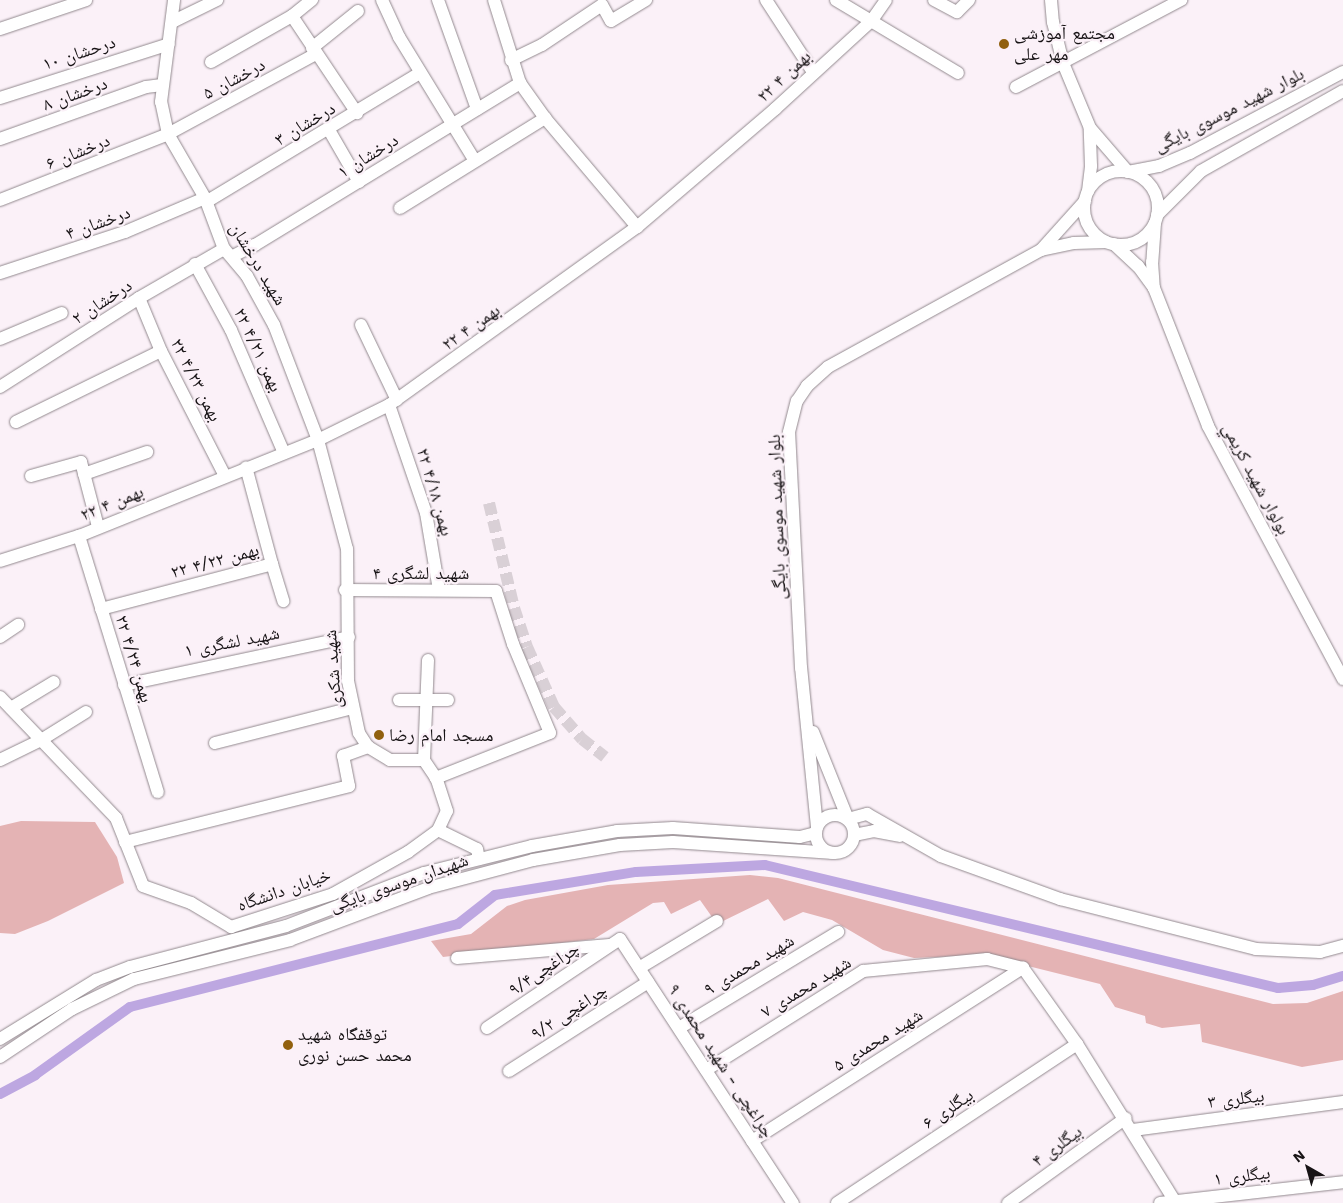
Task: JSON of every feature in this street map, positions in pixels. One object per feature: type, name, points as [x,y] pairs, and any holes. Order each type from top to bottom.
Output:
[{"type":"street","points":[[0,29],[86,0]]},
{"type":"street","name":"شهید درخشان","points":[[174,0],[174,21],[162,85],[161,102],[168,134],[205,200],[228,252],[274,324],[318,440],[347,549],[345,590]]},
{"type":"street","points":[[174,21],[217,0]]},
{"type":"street","points":[[211,62],[292,16],[312,0]]},
{"type":"street","points":[[382,0],[420,73],[475,161]]},
{"type":"street","points":[[438,0],[477,109]]},
{"type":"street","points":[[511,60],[542,45],[602,5],[611,21],[646,0]]},
{"type":"street","points":[[766,0],[813,72]]},
{"type":"street","points":[[836,0],[958,73]]},
{"type":"street","name":"۲۲ بهمن ۴","points":[[0,560],[79,536],[318,440],[393,402],[558,287],[638,227],[775,109],[813,72],[872,20],[886,0]]},
{"type":"street","points":[[934,0],[957,12],[969,0]]},
{"type":"street","points":[[1051,0],[1053,22],[1063,63],[1090,128],[1128,172],[1149,184],[1156,199],[1156,219],[1138,241],[1110,243],[1088,225],[1086,197],[1091,166],[1090,128]]},
{"type":"street","points":[[1016,87],[1180,0]]},
{"type":"street","points":[[498,1],[511,60],[520,83],[545,118],[638,227]]},
{"type":"street","name":"درخشان ۵","points":[[168,134],[314,51],[358,11]]},
{"type":"street","points":[[292,16],[357,113]]},
{"type":"street","name":"درحشان ۱۰","points":[[0,98],[112,60],[169,44]]},
{"type":"street","name":"بلوار شهید موسوی بایگی","points":[[1128,172],[1159,166],[1190,153],[1343,72]]},
{"type":"street","name":"درخشان ۳","points":[[205,200],[330,130],[420,73]]},
{"type":"street","name":"درخشان ۱","points":[[228,252],[359,182],[520,83]]},
{"type":"street","name":"درخشان ۸","points":[[0,139],[146,87],[162,85]]},
{"type":"street","name":"بلوار شهید موسوی بایگی","points":[[1156,219],[1201,171],[1343,91]]},
{"type":"street","points":[[400,208],[545,118]]},
{"type":"street","points":[[330,130],[359,182]]},
{"type":"street","name":"درخشان ۶","points":[[0,200],[168,134]]},
{"type":"street","points":[[1086,197],[1104,176],[1128,172]]},
{"type":"street","name":"بلوار شهید موسوی بایگی","points":[[1042,250],[1086,197]]},
{"type":"street","name":"درخشان ۴","points":[[0,273],[125,232],[205,200]]},
{"type":"street","name":"بولوار شهيد كريمي","points":[[1154,288],[1156,219]]},
{"type":"street","name":"بلوار شهید موسوی بایگی","points":[[817,830],[807,713],[801,668],[789,432],[797,401],[807,386],[828,367],[1042,250],[1074,243],[1110,243]]},
{"type":"street","name":"بولوار شهيد كريمي","points":[[1110,243],[1138,266],[1154,288],[1208,426],[1343,679]]},
{"type":"street","name":"درخشان ۲","points":[[0,387],[195,264],[228,252]]},
{"type":"street","name":"۲۲ بهمن ۴/۲۱","points":[[195,264],[231,330],[284,453]]},
{"type":"street","name":"۲۲ بهمن ۴/۲۳","points":[[139,298],[161,351],[225,476]]},
{"type":"street","points":[[0,339],[62,313]]},
{"type":"street","name":"۲۲ بهمن ۴/۱۸","points":[[361,325],[393,402],[426,513],[439,590]]},
{"type":"street","points":[[16,422],[161,351]]},
{"type":"street","points":[[31,476],[83,468],[147,452]]},
{"type":"street","points":[[83,468],[98,528]]},
{"type":"street","name":"۲۲ بهمن ۴/۲۲","points":[[101,609],[272,564],[246,468]]},
{"type":"street","name":"۲۲ بهمن ۴/۲۴","points":[[79,536],[158,792]]},
{"type":"street","points":[[272,564],[282,601]]},
{"type":"street","name":"شهید لشگری ۴","points":[[345,590],[496,591],[513,644],[550,733],[436,778]]},
{"type":"street","name":"شهید شکری","points":[[345,590],[349,637],[348,681],[352,708],[359,733],[368,747]]},
{"type":"street","points":[[0,636],[18,625]]},
{"type":"street","name":"شهید لشگری ۱","points":[[124,685],[349,637]]},
{"type":"street","points":[[428,660],[424,760],[436,778],[448,811],[438,830],[477,849],[479,859]]},
{"type":"street","points":[[11,708],[54,682]]},
{"type":"street","name":"خیابان دانشگاه","points":[[0,697],[116,818],[143,886],[191,903],[230,927],[333,894],[408,852],[438,830]]},
{"type":"street","points":[[399,700],[448,700]]},
{"type":"street","points":[[216,743],[352,708]]},
{"type":"street","points":[[0,760],[41,740],[86,712]]},
{"type":"street","name":"بلوار شهید موسوی بایگی","points":[[807,713],[848,819]]},
{"type":"street","points":[[125,842],[350,786],[343,756],[368,747],[390,760],[424,760]]},
{"type":"street","points":[[848,819],[854,835],[850,846],[834,853],[823,849],[817,830],[830,815],[848,819],[867,814],[882,821],[900,836],[941,856],[1060,899],[1246,947],[1288,952],[1320,952],[1343,946]]},
{"type":"street","name":"شهیدان موسوی بایگی","points":[[0,1039],[64,997],[130,967],[286,926],[424,873],[532,846],[617,831],[673,828],[800,837],[817,830]]},
{"type":"street","points":[[854,835],[874,831],[900,836]]},
{"type":"street","name":"شهیدان موسوی بایگی","points":[[0,1056],[72,1009],[134,979],[290,940],[428,888],[533,860],[620,845],[673,842],[834,853]]},
{"type":"street","points":[[639,968],[717,922]]},
{"type":"street","name":"شهید محمدی ۹","points":[[679,1028],[838,932]]},
{"type":"street","points":[[457,958],[616,942]]},
{"type":"street","name":"۹ چراغچی - شهید محمدی","points":[[616,942],[639,968],[793,1203]]},
{"type":"street","name":"۹/۴چراغچی","points":[[487,1028],[616,942]]},
{"type":"street","name":"شهید محمدی ۷","points":[[706,1070],[863,971],[987,959],[1023,968]]},
{"type":"street","points":[[1023,968],[1126,1118],[1176,1202]]},
{"type":"street","name":"شهید محمدی ۵","points":[[752,1141],[1023,968]]},
{"type":"street","name":"۹/۲ چراغچی","points":[[509,1071],[648,982]]},
{"type":"street","name":"بیگلری ۶","points":[[837,1203],[1077,1044]]},
{"type":"street","name":"بیگلری ۳","points":[[1133,1130],[1343,1102]]},
{"type":"street","name":"بیگلری ۴","points":[[1008,1203],[1126,1118]]},
{"type":"street","name":"بیگلری ۱","points":[[1160,1203],[1343,1182]]},
{"type":"shaded area","points":[[21,821],[95,822],[117,857],[124,883],[48,921],[15,934],[0,933],[0,826]]},
{"type":"shaded area","points":[[750,875],[778,878],[1273,1004],[1307,1003],[1343,991],[1343,1060],[1302,1067],[1202,1042],[1200,1024],[1162,1028],[1146,1023],[1145,1016],[1115,1007],[1100,984],[984,955],[914,958],[883,950],[832,920],[803,912],[784,921],[768,899],[717,924],[700,900],[671,914],[664,902],[653,903],[594,939],[443,957],[431,941],[471,934],[507,906],[525,900],[608,885]]},
{"type":"waterway","points":[[0,1094],[35,1075],[130,1007],[458,924],[495,895],[636,872],[765,865],[1278,988],[1313,985],[1343,976]]},
{"type":"tunnel","points":[[489,503],[514,608],[527,647],[554,707],[582,739],[605,757]]},
{"type":"place","name":"مجتمع آموزشی مهر علی","points":[[1004,44]]},
{"type":"place","name":"مسجد امام رضا","points":[[379,735]]},
{"type":"place","name":"توقفگاه شهید محمد حسن نوری","points":[[288,1045]]}]
